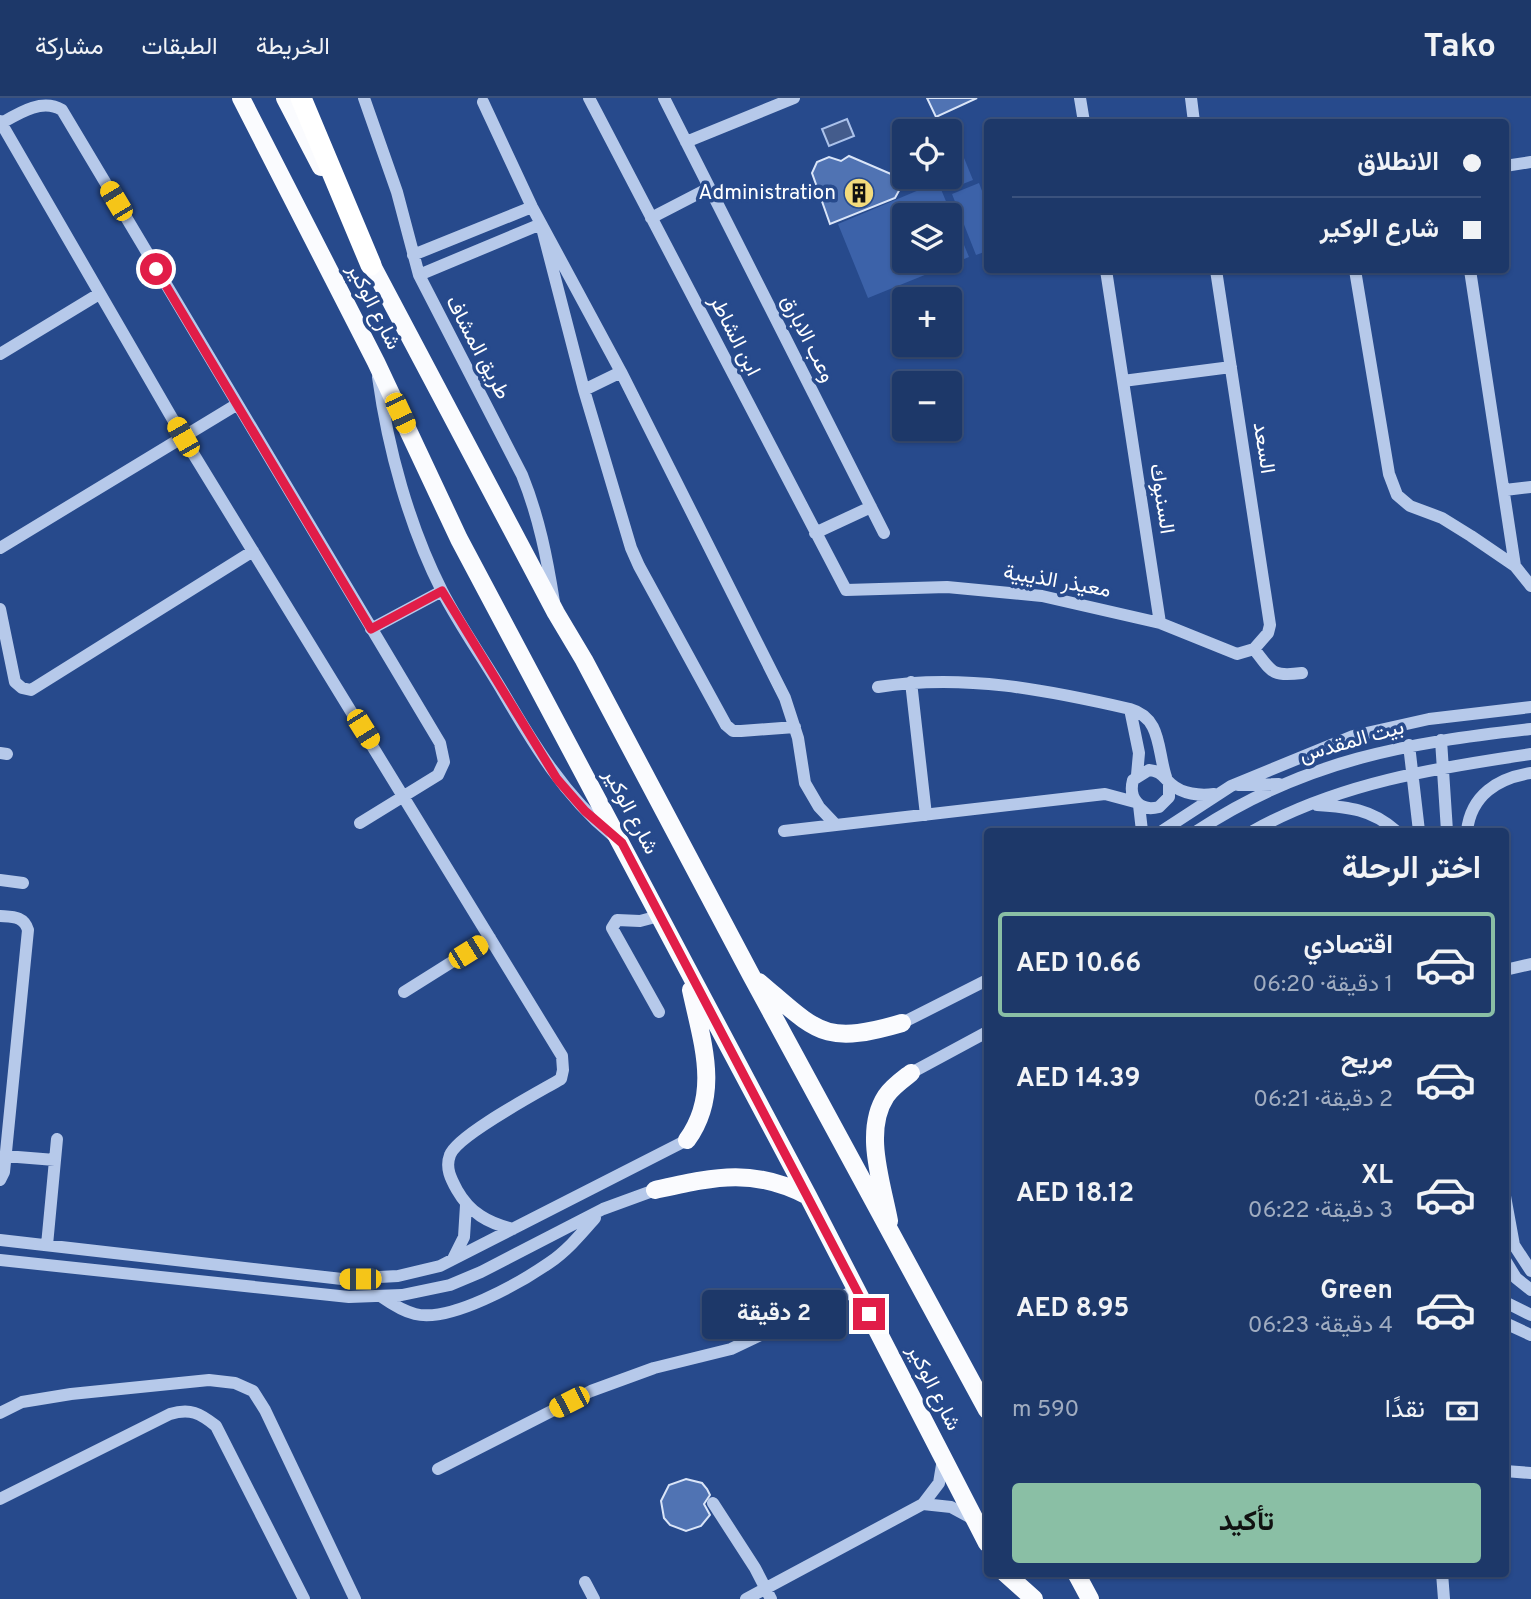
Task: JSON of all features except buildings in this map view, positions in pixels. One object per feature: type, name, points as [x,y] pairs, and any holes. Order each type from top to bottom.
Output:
[{"type":"highway","points":[[301,98],[371,265]]},
{"type":"main road","name":"شارع الوكير","points":[[241,98],[376,362],[459,539],[808,1196],[984,1538]]},
{"type":"main road","name":"شارع الوكير","points":[[285,98],[556,613],[584,660],[984,1405]]},
{"type":"main road","points":[[687,970],[708,1082],[700,1118],[687,1140]]},
{"type":"main road","points":[[751,975],[801,1018],[825,1032],[861,1035],[902,1023]]},
{"type":"main road","points":[[891,1235],[875,1129],[886,1096],[911,1073]]},
{"type":"main road","points":[[655,1190],[710,1178],[739,1176],[775,1181],[808,1196]]},
{"type":"main road","points":[[1006,1577],[1015,1599]]},
{"type":"main road","points":[[1009,1577],[1034,1599]]},
{"type":"main road","points":[[1078,1577],[1090,1599]]},
{"type":"street","name":"طريق المشاف","points":[[364,98],[397,192],[419,275],[522,475],[544,541],[556,613]]},
{"type":"street","name":"ابن الشاطر","points":[[589,98],[846,590]]},
{"type":"street","name":"وعب الابارق","points":[[664,98],[884,533]]},
{"type":"street","points":[[686,142],[794,98]]},
{"type":"street","points":[[1080,98],[1083,119]]},
{"type":"street","points":[[1191,98],[1194,119]]},
{"type":"street","points":[[360,823],[404,796],[438,775],[444,762],[443,749],[62,110],[53,103],[41,101],[0,123],[183,437],[404,796],[558,1050],[563,1070],[561,1079],[454,1147],[448,1160],[449,1173],[466,1205],[491,1223],[513,1229]]},
{"type":"street","points":[[483,102],[532,207],[621,372],[785,698],[795,727],[805,783],[819,807],[836,825]]},
{"type":"street","points":[[1509,165],[1531,162]]},
{"type":"street","points":[[651,218],[709,188]]},
{"type":"street","points":[[413,255],[532,207]]},
{"type":"street","points":[[419,275],[541,224]]},
{"type":"street","points":[[541,224],[584,390],[631,548],[726,725],[733,731],[741,732],[795,727]]},
{"type":"street","name":"السنبوك","points":[[1106,273],[1160,623]]},
{"type":"street","name":"السعد","points":[[1216,273],[1270,625],[1268,633],[1254,649]]},
{"type":"street","points":[[1356,273],[1389,474],[1396,495],[1410,506],[1442,519],[1515,566],[1531,586]]},
{"type":"street","points":[[1470,273],[1515,566]]},
{"type":"street","points":[[0,354],[99,294]]},
{"type":"street","points":[[376,362],[385,427],[392,455],[442,591],[557,779],[585,811],[622,843]]},
{"type":"street","points":[[1123,381],[1231,367]]},
{"type":"street","points":[[584,390],[621,372]]},
{"type":"street","points":[[0,548],[236,405]]},
{"type":"street","points":[[1504,490],[1531,486]]},
{"type":"street","points":[[815,533],[871,507]]},
{"type":"street","points":[[0,609],[15,682],[22,688],[31,690],[253,551]]},
{"type":"street","name":"معيذر الذيبية","points":[[846,590],[947,587],[1042,596],[1160,623],[1237,654],[1254,649]]},
{"type":"street","points":[[371,629],[442,591]]},
{"type":"street","points":[[1254,649],[1273,673],[1280,676],[1302,673]]},
{"type":"street","points":[[784,831],[1105,794],[1121,796],[1145,808],[1159,807],[1169,797],[1168,780],[1148,717],[1130,709],[1007,685],[911,682],[878,687]]},
{"type":"street","points":[[911,682],[926,815]]},
{"type":"street","name":"بيت المقدس","points":[[1166,828],[1231,786],[1353,736],[1429,719],[1531,707]]},
{"type":"street","points":[[1130,709],[1139,753],[1132,795],[1137,804],[1141,828]]},
{"type":"street","name":"بيت المقدس","points":[[1202,828],[1283,784],[1345,760],[1409,745],[1531,729]]},
{"type":"street","points":[[1441,740],[1447,828]]},
{"type":"street","points":[[1409,745],[1419,828]]},
{"type":"street","points":[[1260,828],[1310,805],[1411,774],[1531,754]]},
{"type":"street","points":[[1105,794],[1149,769],[1161,773],[1168,780],[1195,794],[1215,794]]},
{"type":"street","points":[[1468,828],[1478,801],[1499,781],[1531,774]]},
{"type":"street","points":[[1231,786],[1283,784]]},
{"type":"street","points":[[1310,805],[1362,810],[1392,828]]},
{"type":"street","points":[[0,880],[23,883]]},
{"type":"street","points":[[0,916],[17,918],[28,930],[5,1156],[0,1180]]},
{"type":"street","points":[[659,916],[640,921],[617,920],[612,928],[659,1012]]},
{"type":"street","points":[[404,992],[490,938]]},
{"type":"street","points":[[1509,967],[1531,964]]},
{"type":"street","points":[[902,1023],[984,982]]},
{"type":"street","points":[[911,1073],[984,1034]]},
{"type":"street","points":[[47,1245],[57,1139]]},
{"type":"street","points":[[0,1240],[342,1279],[414,1273],[470,1251],[687,1140]]},
{"type":"street","points":[[5,1156],[55,1160]]},
{"type":"street","points":[[0,1260],[349,1297],[382,1297],[428,1290],[481,1272],[603,1209],[655,1190]]},
{"type":"street","points":[[453,1259],[464,1237],[466,1205]]},
{"type":"street","points":[[382,1297],[416,1314],[430,1316],[453,1311],[483,1299],[549,1263],[603,1209]]},
{"type":"street","points":[[1509,1218],[1517,1254],[1531,1271]]},
{"type":"street","points":[[470,1251],[481,1272]]},
{"type":"street","points":[[1509,1267],[1516,1278],[1531,1290]]},
{"type":"street","points":[[438,1469],[591,1391],[654,1368],[739,1345],[856,1290]]},
{"type":"street","points":[[1509,1304],[1531,1315]]},
{"type":"street","points":[[1509,1325],[1531,1335]]},
{"type":"street","points":[[0,1413],[22,1402],[153,1384],[209,1380],[235,1383],[253,1391],[265,1410],[355,1599]]},
{"type":"street","points":[[0,1499],[170,1414],[181,1411],[200,1413],[216,1426],[304,1599]]},
{"type":"street","points":[[746,1599],[768,1594],[923,1504],[939,1483],[943,1458]]},
{"type":"street","points":[[1509,1471],[1531,1473]]},
{"type":"street","points":[[713,1503],[768,1594]]},
{"type":"street","points":[[923,1504],[951,1507],[975,1521]]},
{"type":"street","points":[[1442,1577],[1444,1599]]},
{"type":"street","points":[[585,1582],[594,1599]]},
{"type":"shaded area","points":[[847,119],[854,136],[829,146],[822,129]]},
{"type":"shaded area","points":[[962,153],[973,180],[962,184]]},
{"type":"shaded area","points":[[979,183],[984,196],[984,252],[976,255],[962,219],[962,203],[956,203],[952,194]]},
{"type":"shaded area","points":[[921,189],[941,189],[947,203],[892,203],[892,273],[930,273],[868,298],[838,224]]},
{"type":"shaded area","points":[[962,240],[969,257],[962,260]]},
{"type":"place","name":"Administration","points":[[859,193]]},
{"type":"route","points":[[156,269],[371,629],[442,591],[557,779],[585,811],[622,843],[869,1314]]}]
